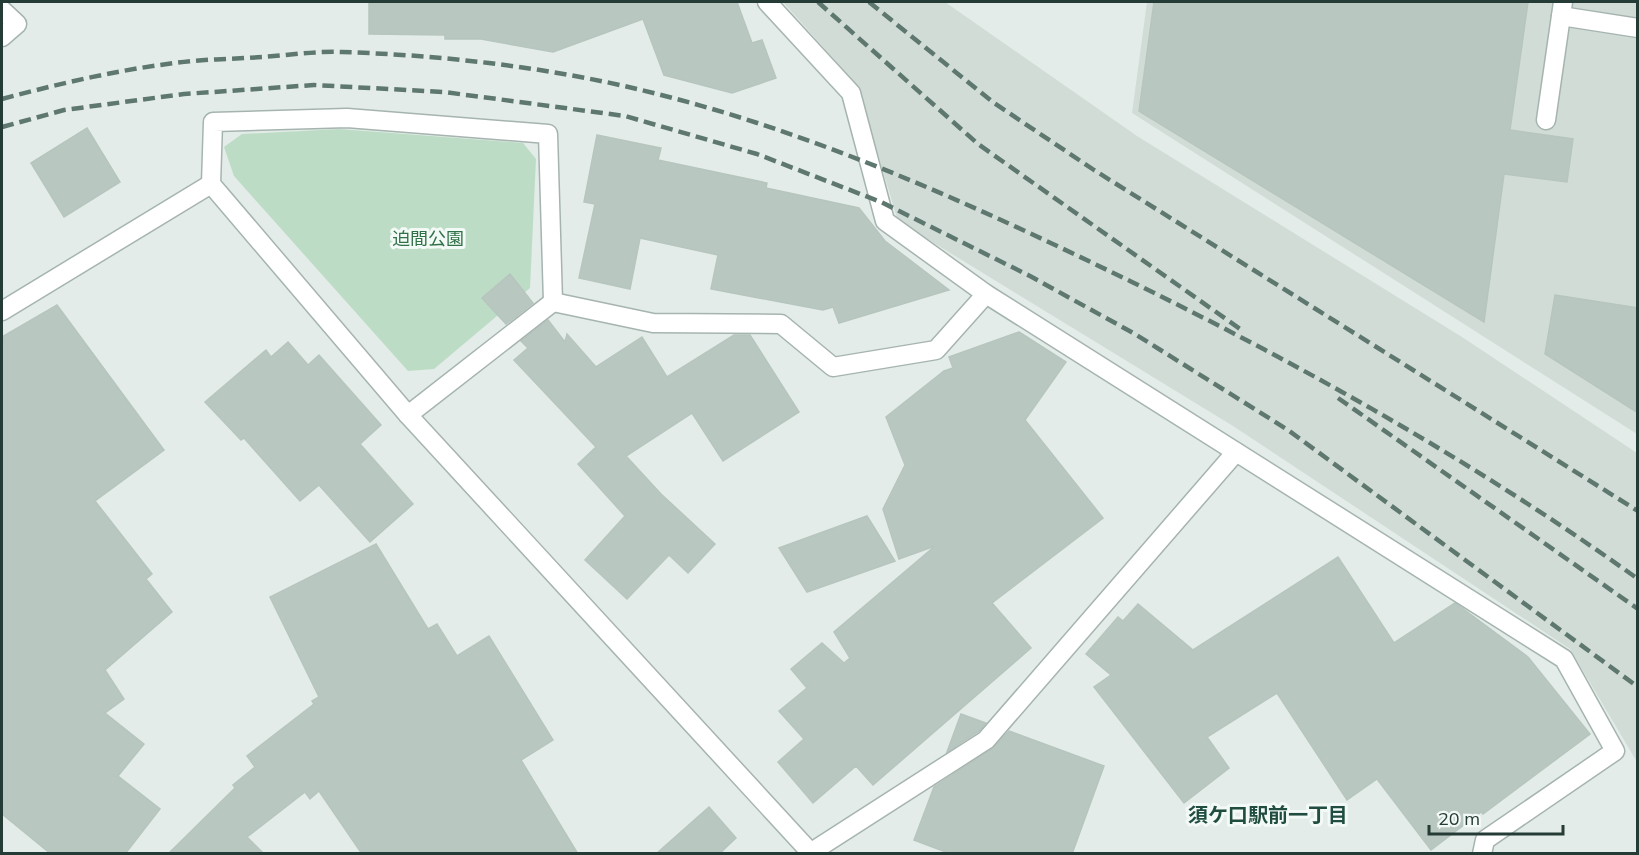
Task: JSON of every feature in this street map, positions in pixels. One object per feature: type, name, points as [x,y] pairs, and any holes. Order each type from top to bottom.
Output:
[{"type":"street","points":[[767,2],[851,93],[885,221],[986,294],[1564,659],[1615,751],[1485,840],[1482,854]]},
{"type":"street","points":[[1546,120],[1562,9],[1638,28]]},
{"type":"street","points":[[2,10],[17,24],[2,37]]},
{"type":"street","points":[[553,302],[548,134],[347,118],[213,122],[211,184],[408,415],[811,853],[986,740],[1236,452]]},
{"type":"street","points":[[2,311],[211,184]]},
{"type":"street","points":[[408,415],[553,302],[653,323],[781,324],[833,367],[936,350],[986,294]]},
{"type":"shaded area","points":[[783,2],[945,2],[1137,136],[1462,337],[1637,453],[1637,762],[1570,649],[1233,426],[898,221],[857,85]]},
{"type":"shaded area","points":[[1147,2],[1637,2],[1637,434],[1132,113]]},
{"type":"green space","name":"迫間公園","points":[[339,129],[523,143],[536,159],[530,288],[434,369],[408,371],[234,176],[224,147],[242,134]]},
{"type":"building","points":[[369,2],[737,2],[752,43],[762,40],[776,78],[732,93],[664,75],[643,19],[553,52],[481,39],[445,39],[445,35],[369,34]]},
{"type":"building","points":[[1154,2],[1528,2],[1510,130],[1573,139],[1567,182],[1504,174],[1484,322],[1139,111]]},
{"type":"building","points":[[87,128],[120,182],[64,217],[31,163]]},
{"type":"building","points":[[597,135],[661,148],[658,160],[767,183],[766,188],[859,208],[885,241],[949,290],[839,323],[833,307],[823,310],[711,289],[718,255],[640,238],[630,289],[579,278],[595,204],[584,202]]},
{"type":"building","points":[[510,274],[533,303],[506,324],[482,298]]},
{"type":"building","points":[[1555,295],[1638,308],[1638,413],[1545,354]]},
{"type":"building","points":[[57,305],[164,450],[95,501],[152,574],[146,579],[172,612],[105,670],[124,699],[105,713],[144,744],[118,776],[160,809],[125,854],[51,854],[2,814],[2,337]]},
{"type":"building","points":[[548,320],[565,342],[567,334],[596,367],[642,337],[667,377],[734,335],[750,335],[799,412],[723,461],[692,413],[626,456],[661,494],[715,544],[688,573],[669,555],[627,599],[585,560],[625,516],[578,464],[596,447],[514,360],[528,348],[521,341]]},
{"type":"building","points":[[1019,332],[1066,362],[1025,420],[1103,518],[992,603],[1031,648],[873,785],[856,766],[813,803],[778,762],[804,739],[779,711],[807,688],[791,669],[822,643],[844,663],[850,658],[834,632],[935,546],[899,559],[883,509],[905,465],[886,417],[944,371],[953,368],[949,357]]},
{"type":"building","points":[[288,342],[308,365],[319,355],[381,425],[360,444],[413,504],[370,542],[319,485],[300,501],[244,438],[241,440],[205,402],[266,350],[271,357]]},
{"type":"building","points":[[867,516],[895,561],[807,592],[779,548]]},
{"type":"building","points":[[376,544],[428,629],[437,624],[457,656],[489,636],[553,740],[521,760],[578,854],[362,854],[319,791],[310,799],[305,792],[247,837],[264,854],[168,854],[235,788],[233,785],[255,767],[247,756],[314,704],[312,701],[319,697],[270,597]]},
{"type":"building","points":[[1338,557],[1394,643],[1455,603],[1528,657],[1590,734],[1431,850],[1377,779],[1347,800],[1277,693],[1207,737],[1229,768],[1184,803],[1094,687],[1111,675],[1086,654],[1118,617],[1123,621],[1138,604],[1193,650]]},
{"type":"building","points":[[961,714],[986,723],[979,731],[947,752]]},
{"type":"building","points":[[1009,731],[1104,766],[1072,854],[951,854],[914,840],[934,787],[992,749]]},
{"type":"building","points":[[709,807],[736,838],[719,854],[656,854]]},
{"type":"railway","points":[[818,2],[978,144],[1243,331]]},
{"type":"railway","points":[[869,2],[994,103],[1094,170],[1638,511]]},
{"type":"railway","points":[[2,99],[131,69],[197,61],[332,52],[493,63],[605,82],[705,107],[831,149],[893,173],[1014,226],[1134,283],[1392,420],[1517,497],[1638,579]]},
{"type":"railway","points":[[2,127],[64,110],[184,94],[314,85],[444,92],[625,116],[757,154],[881,202],[1030,276],[1135,334],[1288,430],[1638,687]]},
{"type":"railway","points":[[1338,398],[1638,609]]},
{"type":"district","name":"須ケ口駅前一丁目","points":[[1268,814]]}]
